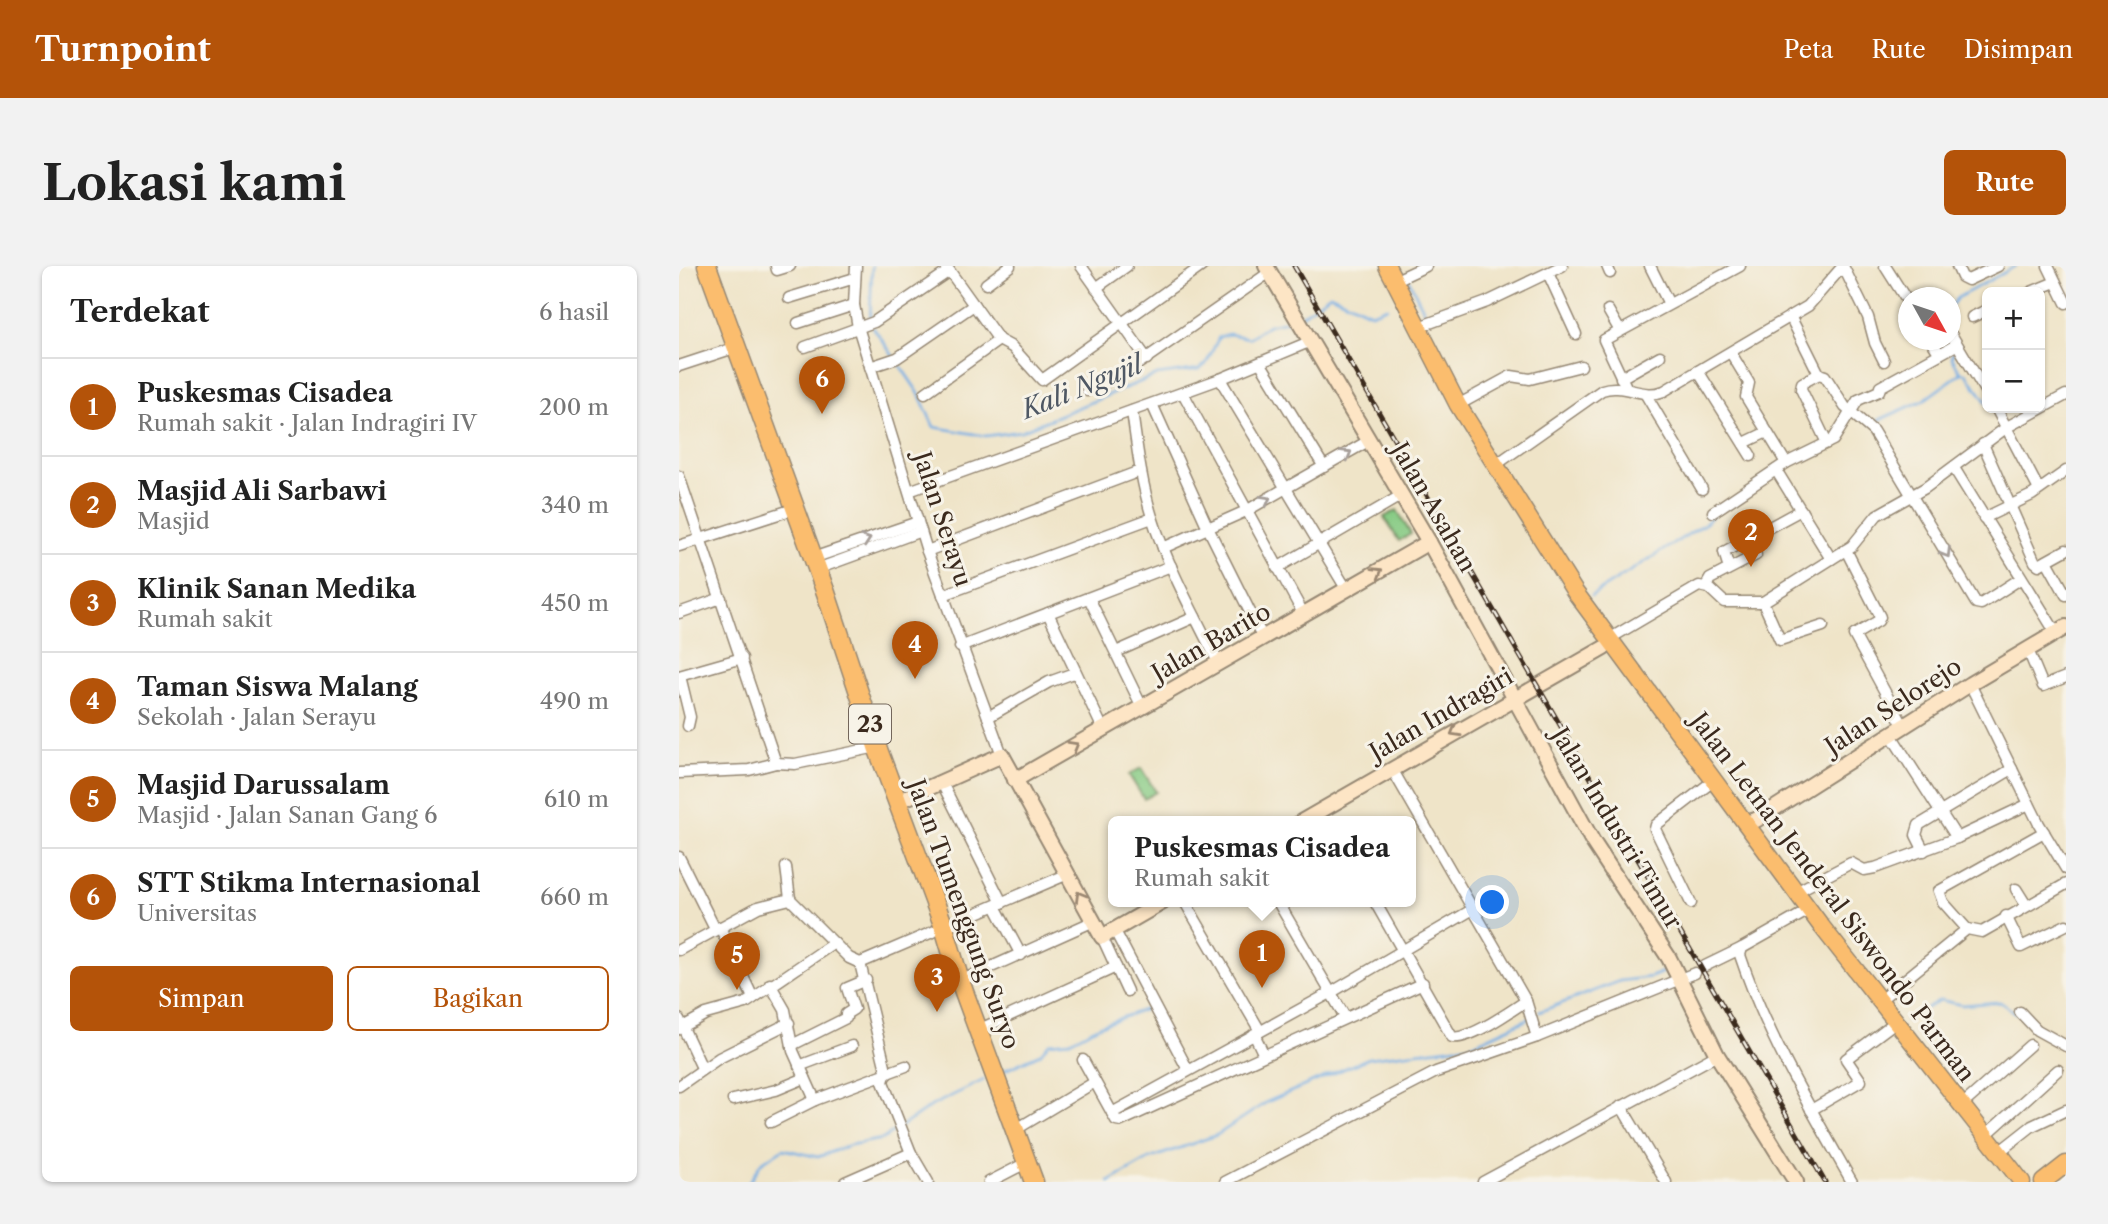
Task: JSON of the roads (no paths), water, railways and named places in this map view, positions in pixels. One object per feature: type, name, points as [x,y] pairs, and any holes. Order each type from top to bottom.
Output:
[{"type":"highway","name":"Jalan Tumenggung Suryo","points":[[707,266],[793,509],[815,563],[877,747],[944,927],[960,981],[1034,1182]]},
{"type":"main road","points":[[1376,266],[1551,573],[1606,644]]},
{"type":"main road","points":[[1391,274],[1450,399],[1500,463],[1553,560],[1606,644]]},
{"type":"main road","name":"Jalan Letnan Jenderal Siswondo Parman","points":[[1606,644],[1802,914],[2010,1182]]},
{"type":"main road","name":"Jalan Letnan Jenderal Siswondo Parman","points":[[1710,784],[1745,823],[2022,1182]]},
{"type":"main road","points":[[2043,1182],[2066,1164]]},
{"type":"street","points":[[776,266],[777,270],[790,266]]},
{"type":"street","name":"Jalan Serayu","points":[[856,266],[855,305],[866,324],[870,367],[960,647],[1002,755],[1015,780]]},
{"type":"street","points":[[1081,266],[1146,359]]},
{"type":"street","points":[[1096,288],[1127,266]]},
{"type":"street","points":[[805,347],[866,324],[947,268],[999,340],[1012,347],[1042,380],[1202,266]]},
{"type":"street","points":[[1391,274],[1426,266]]},
{"type":"street","points":[[1416,328],[1487,302],[1562,266]]},
{"type":"street","points":[[1650,266],[1668,302]]},
{"type":"street","points":[[1500,463],[1602,390],[1611,387],[1646,395],[1664,391],[1731,353],[1818,297],[1843,266],[1868,317],[1875,343],[1884,360]]},
{"type":"street","points":[[1885,266],[1898,287]]},
{"type":"street","points":[[1957,266],[1962,277],[1968,280],[1998,266]]},
{"type":"street","points":[[2047,266],[2066,303]]},
{"type":"street","points":[[986,284],[1007,267]]},
{"type":"street","points":[[1627,389],[1603,342],[1668,302],[1737,267]]},
{"type":"street","points":[[1087,391],[1125,373],[1146,359],[1268,269]]},
{"type":"street","name":"Jalan Asahan","points":[[1268,269],[1429,542],[1514,698]]},
{"type":"street","points":[[1548,274],[1576,334]]},
{"type":"street","points":[[789,298],[855,278]]},
{"type":"street","points":[[2043,287],[2055,282]]},
{"type":"street","points":[[798,323],[855,305]]},
{"type":"street","points":[[870,367],[894,359],[974,305]]},
{"type":"street","points":[[1608,310],[1620,331]]},
{"type":"street","points":[[1972,317],[1982,312]]},
{"type":"street","points":[[1790,316],[1819,374],[1825,376],[1840,401],[1867,425],[1912,494],[1977,605],[2020,579]]},
{"type":"street","points":[[925,393],[999,340]]},
{"type":"street","points":[[909,491],[1183,393],[1309,342]]},
{"type":"street","points":[[679,366],[737,347]]},
{"type":"street","points":[[1937,350],[1940,354]]},
{"type":"street","points":[[1713,512],[1777,472],[1786,463],[1833,439],[1863,396],[1879,391],[1880,387],[1947,350]]},
{"type":"street","points":[[1958,350],[1982,386]]},
{"type":"street","points":[[1731,353],[1749,383],[1747,397],[1786,463]]},
{"type":"street","points":[[1621,378],[1660,356]]},
{"type":"street","points":[[1261,363],[1324,467]]},
{"type":"street","points":[[1450,399],[1511,376],[1530,379],[1581,366]]},
{"type":"street","points":[[1698,370],[1751,456]]},
{"type":"street","points":[[1819,374],[1802,383],[1801,389],[1827,443]]},
{"type":"street","points":[[1220,379],[1347,590]]},
{"type":"street","points":[[1183,393],[1304,615]]},
{"type":"street","points":[[2045,401],[2066,394]]},
{"type":"street","points":[[1646,395],[1702,489]]},
{"type":"street","points":[[1152,404],[1208,528],[1263,638]]},
{"type":"street","points":[[1132,411],[1140,471],[1152,518],[1171,566],[1219,664]]},
{"type":"street","points":[[1999,413],[2038,488]]},
{"type":"street","points":[[1606,644],[1650,612],[1699,586],[1706,586],[1724,602],[1763,602],[1846,550],[1877,515],[1954,468],[2027,413]]},
{"type":"street","points":[[1744,443],[1766,432]]},
{"type":"street","points":[[1163,548],[1246,511],[1370,440]]},
{"type":"street","points":[[1983,444],[2035,562],[2039,565],[2066,550]]},
{"type":"street","points":[[1954,468],[2020,579],[2061,630]]},
{"type":"street","points":[[927,551],[1140,471]]},
{"type":"street","points":[[1984,518],[2032,495],[2038,488],[2066,471]]},
{"type":"street","points":[[1777,472],[1831,559]]},
{"type":"street","points":[[679,476],[776,763]]},
{"type":"street","points":[[1276,568],[1402,495]]},
{"type":"street","points":[[679,546],[793,509]]},
{"type":"street","points":[[1729,568],[1724,552],[1801,510]]},
{"type":"street","points":[[943,594],[1152,518]]},
{"type":"street","points":[[815,563],[920,526]]},
{"type":"street","name":"Jalan Barito","points":[[1015,780],[1429,542]]},
{"type":"street","points":[[1846,550],[1880,617],[1878,621],[1854,635],[1904,727]]},
{"type":"street","points":[[1706,586],[1710,579],[1756,555]]},
{"type":"street","points":[[2047,561],[2066,595]]},
{"type":"street","points":[[960,647],[1171,566]]},
{"type":"street","points":[[1089,597],[1142,707]]},
{"type":"street","points":[[679,613],[721,598]]},
{"type":"street","points":[[1763,602],[1780,640],[1823,626]]},
{"type":"street","points":[[1048,613],[1074,673],[1103,729]]},
{"type":"street","points":[[1116,652],[1195,617]]},
{"type":"street","name":"Jalan Selorejo","points":[[1745,823],[1756,820],[1970,684],[2061,630]]},
{"type":"street","name":"Jalan Indragiri","points":[[1324,816],[1392,769],[1606,644]]},
{"type":"street","points":[[2028,650],[2043,686],[2066,677]]},
{"type":"street","points":[[688,726],[690,717],[679,676],[742,658]]},
{"type":"street","points":[[988,716],[1049,682],[1074,673]]},
{"type":"street","points":[[1970,684],[2029,804],[2044,832],[2063,858],[2066,869]]},
{"type":"street","name":"Jalan Industri Timur","points":[[1514,698],[1593,842],[1675,972],[1717,1055],[1796,1182]]},
{"type":"street","points":[[1891,735],[1942,810],[1957,838]]},
{"type":"street","points":[[679,773],[749,770],[776,763],[807,762],[877,747]]},
{"type":"street","points":[[899,801],[1002,755]]},
{"type":"street","points":[[1392,769],[1475,908],[1526,1001],[1537,1037]]},
{"type":"street","points":[[1924,851],[1917,839],[1917,829],[1942,810],[2012,769]]},
{"type":"street","points":[[1015,780],[1094,921],[1109,934],[1188,1070]]},
{"type":"street","points":[[942,783],[1021,955]]},
{"type":"street","points":[[1691,903],[1655,829],[1656,825],[1710,784]]},
{"type":"street","points":[[1796,892],[1851,863],[1869,870],[1957,838],[2029,804]]},
{"type":"street","points":[[2044,832],[1939,891],[1943,902],[1967,929],[1982,932],[2066,884]]},
{"type":"street","points":[[679,857],[753,998]]},
{"type":"street","points":[[786,866],[790,900],[849,958],[860,963],[886,1074],[883,1082],[911,1153],[928,1182]]},
{"type":"street","points":[[860,963],[1067,874]]},
{"type":"street","points":[[2016,889],[2027,905]]},
{"type":"street","points":[[679,950],[763,905],[790,900]]},
{"type":"street","points":[[1109,934],[1155,907]]},
{"type":"street","points":[[1188,907],[1257,1033],[1264,1055]]},
{"type":"street","points":[[1281,907],[1345,1017]]},
{"type":"street","points":[[1378,907],[1449,1033],[1458,1038],[1526,1001]]},
{"type":"street","points":[[1112,1113],[1405,951],[1475,908]]},
{"type":"street","points":[[1705,966],[1802,914]]},
{"type":"street","points":[[2006,916],[2021,947],[2066,925]]},
{"type":"street","points":[[960,981],[1094,921]]},
{"type":"street","points":[[1879,1000],[1967,929]]},
{"type":"street","points":[[1109,934],[1116,967],[1127,991]]},
{"type":"street","points":[[702,1068],[680,1025],[753,998],[834,943]]},
{"type":"street","points":[[1742,948],[1740,955],[1754,998],[1789,1072],[1852,1182]]},
{"type":"street","points":[[978,1030],[1116,967]]},
{"type":"street","points":[[1225,1182],[1436,1072],[1537,1037],[1675,972],[1695,973]]},
{"type":"street","points":[[793,1045],[846,1018],[846,1014],[854,1009],[847,988],[866,980]]},
{"type":"street","points":[[1083,1060],[1112,1113],[1121,1121],[1423,983]]},
{"type":"street","points":[[770,984],[781,1001],[799,1066],[815,1100]]},
{"type":"street","points":[[2019,1012],[2036,1030],[2066,1046]]},
{"type":"street","points":[[679,1086],[702,1068],[789,1023]]},
{"type":"street","points":[[1811,1110],[1861,1081],[1846,1059],[1890,1026]]},
{"type":"street","points":[[1962,1105],[2030,1045]]},
{"type":"street","points":[[799,1066],[852,1046]]},
{"type":"street","points":[[1483,1182],[1717,1055]]},
{"type":"street","points":[[771,1122],[815,1100],[906,1066]]},
{"type":"street","points":[[1986,1135],[2058,1070]]},
{"type":"street","points":[[733,1100],[776,1090],[805,1078]]},
{"type":"street","points":[[1015,1130],[1095,1082]]},
{"type":"street","points":[[1621,1106],[1666,1182]]},
{"type":"street","points":[[1999,1152],[2032,1126],[2066,1110]]},
{"type":"street","points":[[845,1182],[911,1153]]},
{"type":"street","points":[[989,1182],[1026,1163]]},
{"type":"waterway","name":"Kali Ngujil","points":[[870,321],[872,266]]},
{"type":"waterway","points":[[1961,296],[2016,266]]},
{"type":"waterway","points":[[1409,280],[1427,317]]},
{"type":"waterway","name":"Kali Ngujil","points":[[1301,316],[1330,294],[1371,313],[1387,307]]},
{"type":"waterway","name":"Kali Ngujil","points":[[897,361],[918,392],[934,427],[986,436],[1021,431],[1157,375],[1200,369],[1206,364],[1219,337],[1229,334],[1249,338],[1268,325],[1292,320]]},
{"type":"waterway","name":"Kali Ngujil","points":[[873,327],[893,356]]},
{"type":"waterway","points":[[1870,424],[1924,400],[1961,373],[1952,358],[1953,352]]},
{"type":"waterway","points":[[1961,373],[1966,373],[1982,396]]},
{"type":"waterway","points":[[1591,596],[1706,523],[1713,515]]},
{"type":"waterway","points":[[1539,1012],[1620,981],[1651,977],[1670,969]]},
{"type":"waterway","points":[[1906,1020],[1940,1000],[1962,1005],[2000,1002],[2016,1013]]},
{"type":"waterway","points":[[1003,1071],[1040,1054],[1049,1043],[1070,1041],[1101,1025],[1149,1008]]},
{"type":"waterway","points":[[1109,1182],[1149,1159],[1217,1135],[1267,1102],[1369,1058],[1471,1045],[1530,1018]]},
{"type":"waterway","points":[[749,1182],[761,1163],[783,1149],[818,1157],[850,1145],[883,1139],[933,1105],[984,1080]]},
{"type":"railway","points":[[1294,266],[1825,1182]]},
{"type":"place","name":"STT Stikma Internasional","points":[[822,414]]},
{"type":"place","name":"Masjid Ali Sarbawi","points":[[1751,567]]},
{"type":"place","name":"Taman Siswa Malang","points":[[915,679]]},
{"type":"place","name":"Puskesmas Cisadea","points":[[1262,988]]},
{"type":"place","name":"Masjid Darussalam","points":[[737,990]]},
{"type":"place","name":"Klinik Sanan Medika","points":[[937,1012]]}]
